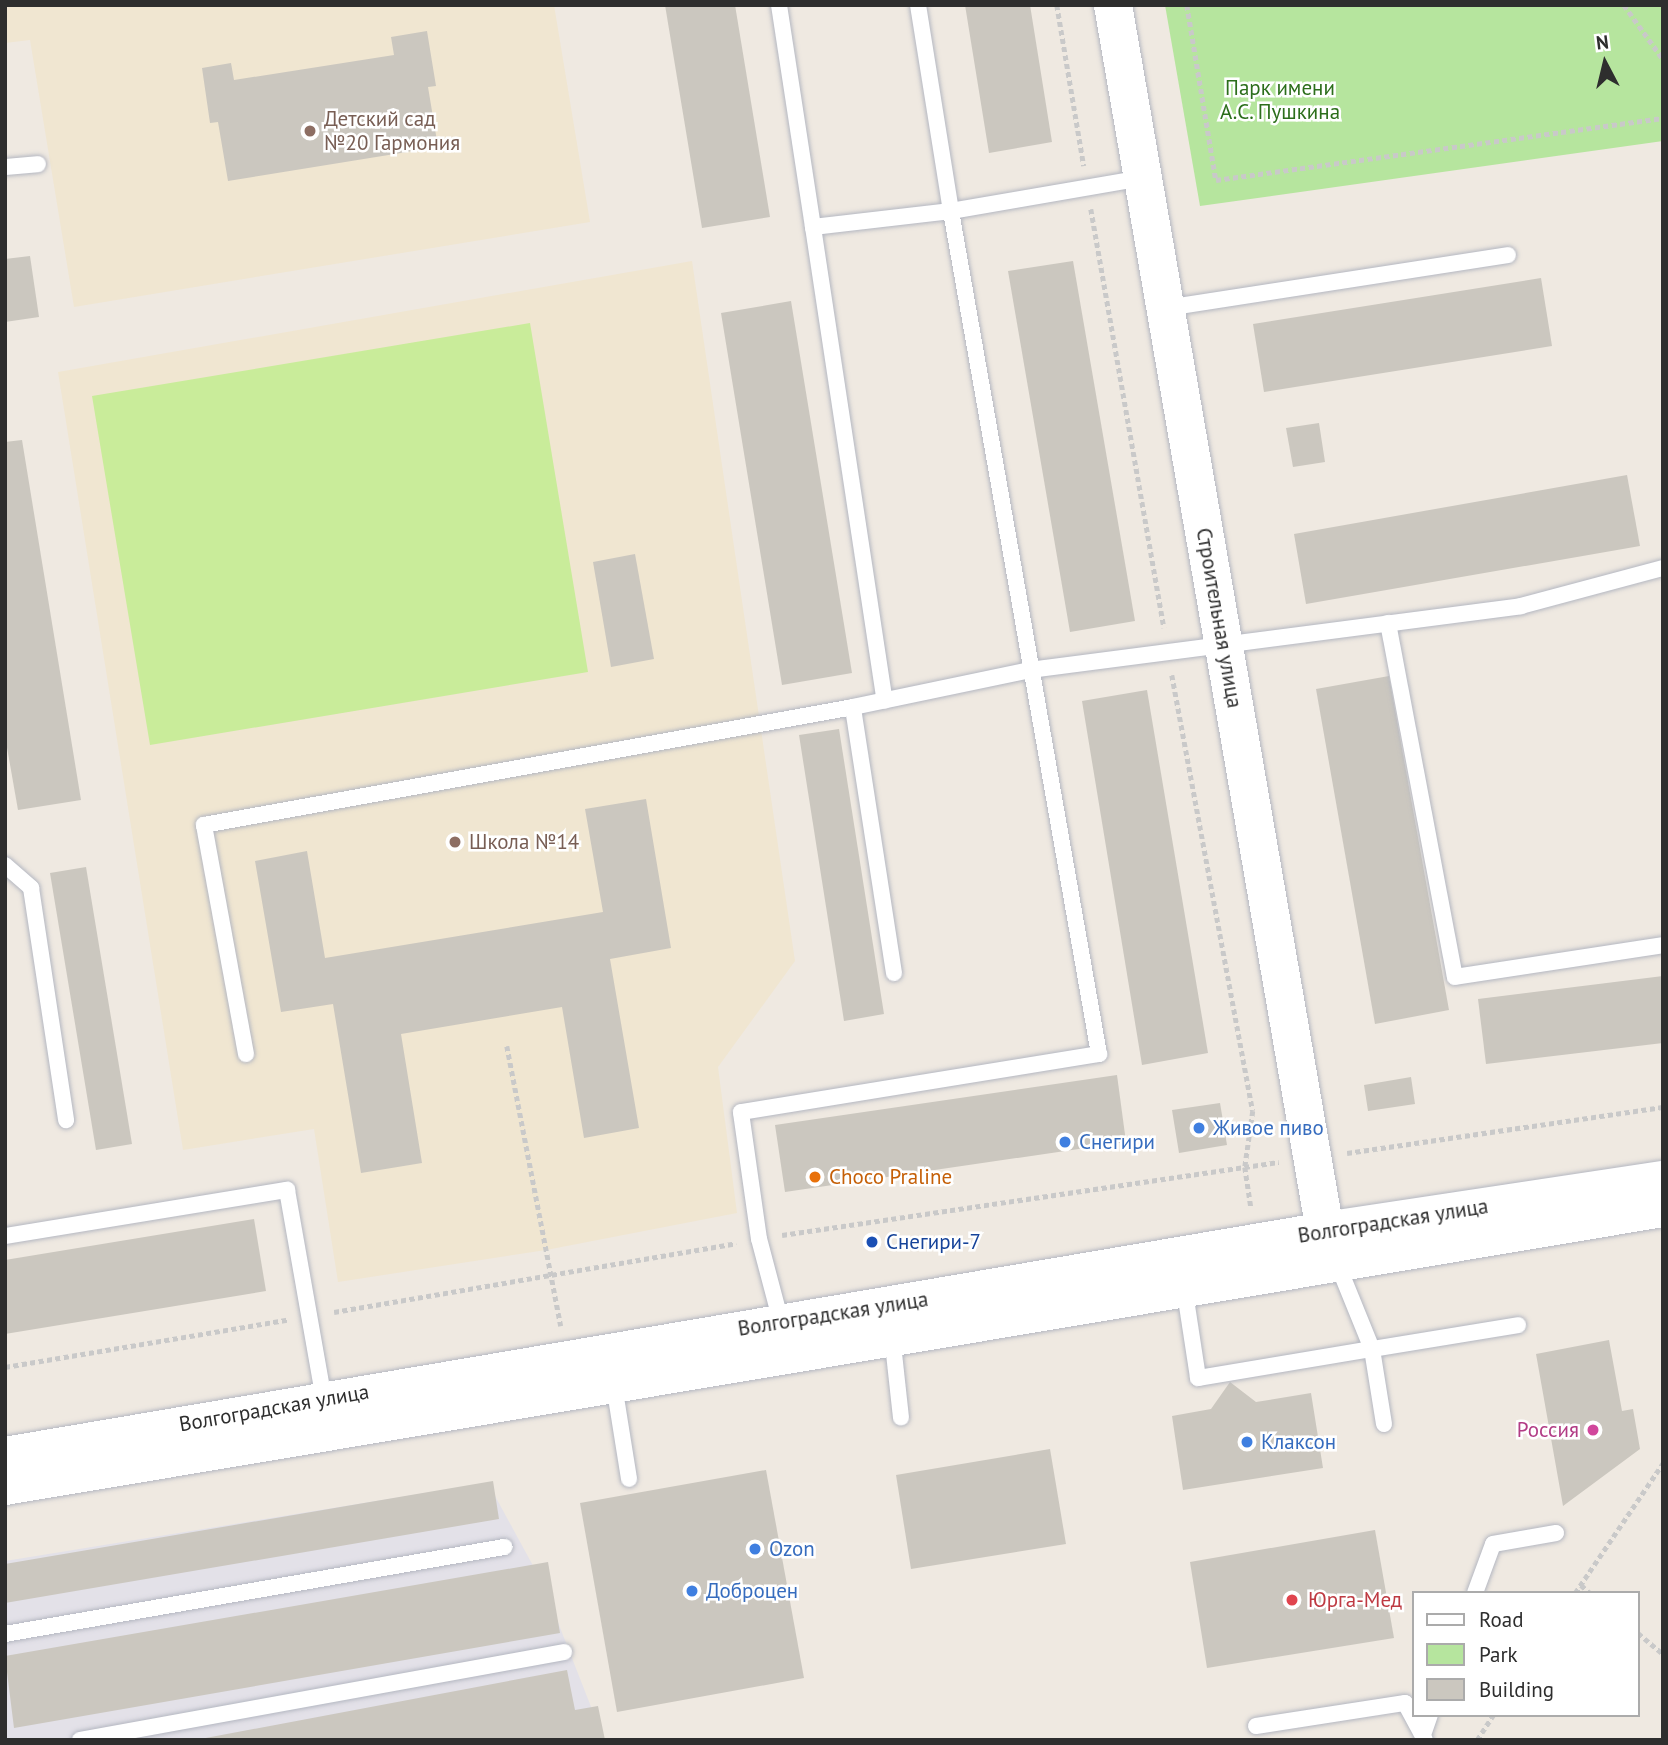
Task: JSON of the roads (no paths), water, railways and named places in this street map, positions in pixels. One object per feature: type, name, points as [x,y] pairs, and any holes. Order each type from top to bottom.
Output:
[{"type":"main road","name":"Строительная улица","points":[[1113,5],[1312,1158],[1331,1247]]},
{"type":"main road","name":"Волгоградская улица","points":[[5,1456],[781,1322],[890,1321],[1181,1272],[1255,1243],[1331,1247],[1663,1180]]},
{"type":"main road","points":[[1181,1272],[1331,1247],[1663,1208]]},
{"type":"main road","points":[[5,1486],[614,1385],[890,1321]]},
{"type":"lane","points":[[779,5],[885,701]]},
{"type":"lane","points":[[781,1322],[760,1239],[741,1112],[1099,1054],[1030,670],[918,5]]},
{"type":"lane","points":[[5,167],[38,164]]},
{"type":"lane","points":[[813,227],[951,211],[1143,178]]},
{"type":"lane","points":[[1166,308],[1508,256]]},
{"type":"lane","points":[[246,1054],[204,825],[885,701],[1030,670],[1521,606],[1663,568]]},
{"type":"lane","points":[[1388,623],[1455,977],[1663,945]]},
{"type":"lane","points":[[853,707],[894,973]]},
{"type":"lane","points":[[5,865],[31,888],[66,1120]]},
{"type":"lane","points":[[5,1236],[287,1190],[324,1399]]},
{"type":"lane","points":[[1331,1247],[1372,1349],[1384,1424]]},
{"type":"lane","points":[[1181,1272],[1198,1378],[1518,1325]]},
{"type":"lane","points":[[890,1321],[901,1418]]},
{"type":"lane","points":[[614,1385],[629,1479]]},
{"type":"lane","points":[[1476,1591],[1493,1544],[1556,1533]]},
{"type":"lane","points":[[5,1634],[503,1547]]},
{"type":"lane","points":[[80,1740],[564,1652]]},
{"type":"lane","points":[[1256,1726],[1405,1703],[1412,1716]]},
{"type":"lane","points":[[1413,1717],[1424,1737]]},
{"type":"lane","points":[[1424,1737],[1429,1717]]},
{"type":"place","name":"Детский сад №20 Гармония","points":[[310,131]]},
{"type":"place","name":"Школа №14","points":[[455,842]]},
{"type":"place","name":"Живое пиво","points":[[1199,1128]]},
{"type":"place","name":"Снегири","points":[[1065,1142]]},
{"type":"place","name":"Choco Praline","points":[[815,1177]]},
{"type":"place","name":"Снегири-7","points":[[872,1242]]},
{"type":"place","name":"Россия","points":[[1593,1430]]},
{"type":"place","name":"Клаксон","points":[[1247,1442]]},
{"type":"place","name":"Ozon","points":[[755,1549]]},
{"type":"place","name":"Доброцен","points":[[692,1591]]},
{"type":"place","name":"Юрга-Мед","points":[[1292,1600]]},
{"type":"park label","name":"Парк имени А.С. Пушкина","points":[[1280,100]]}]
